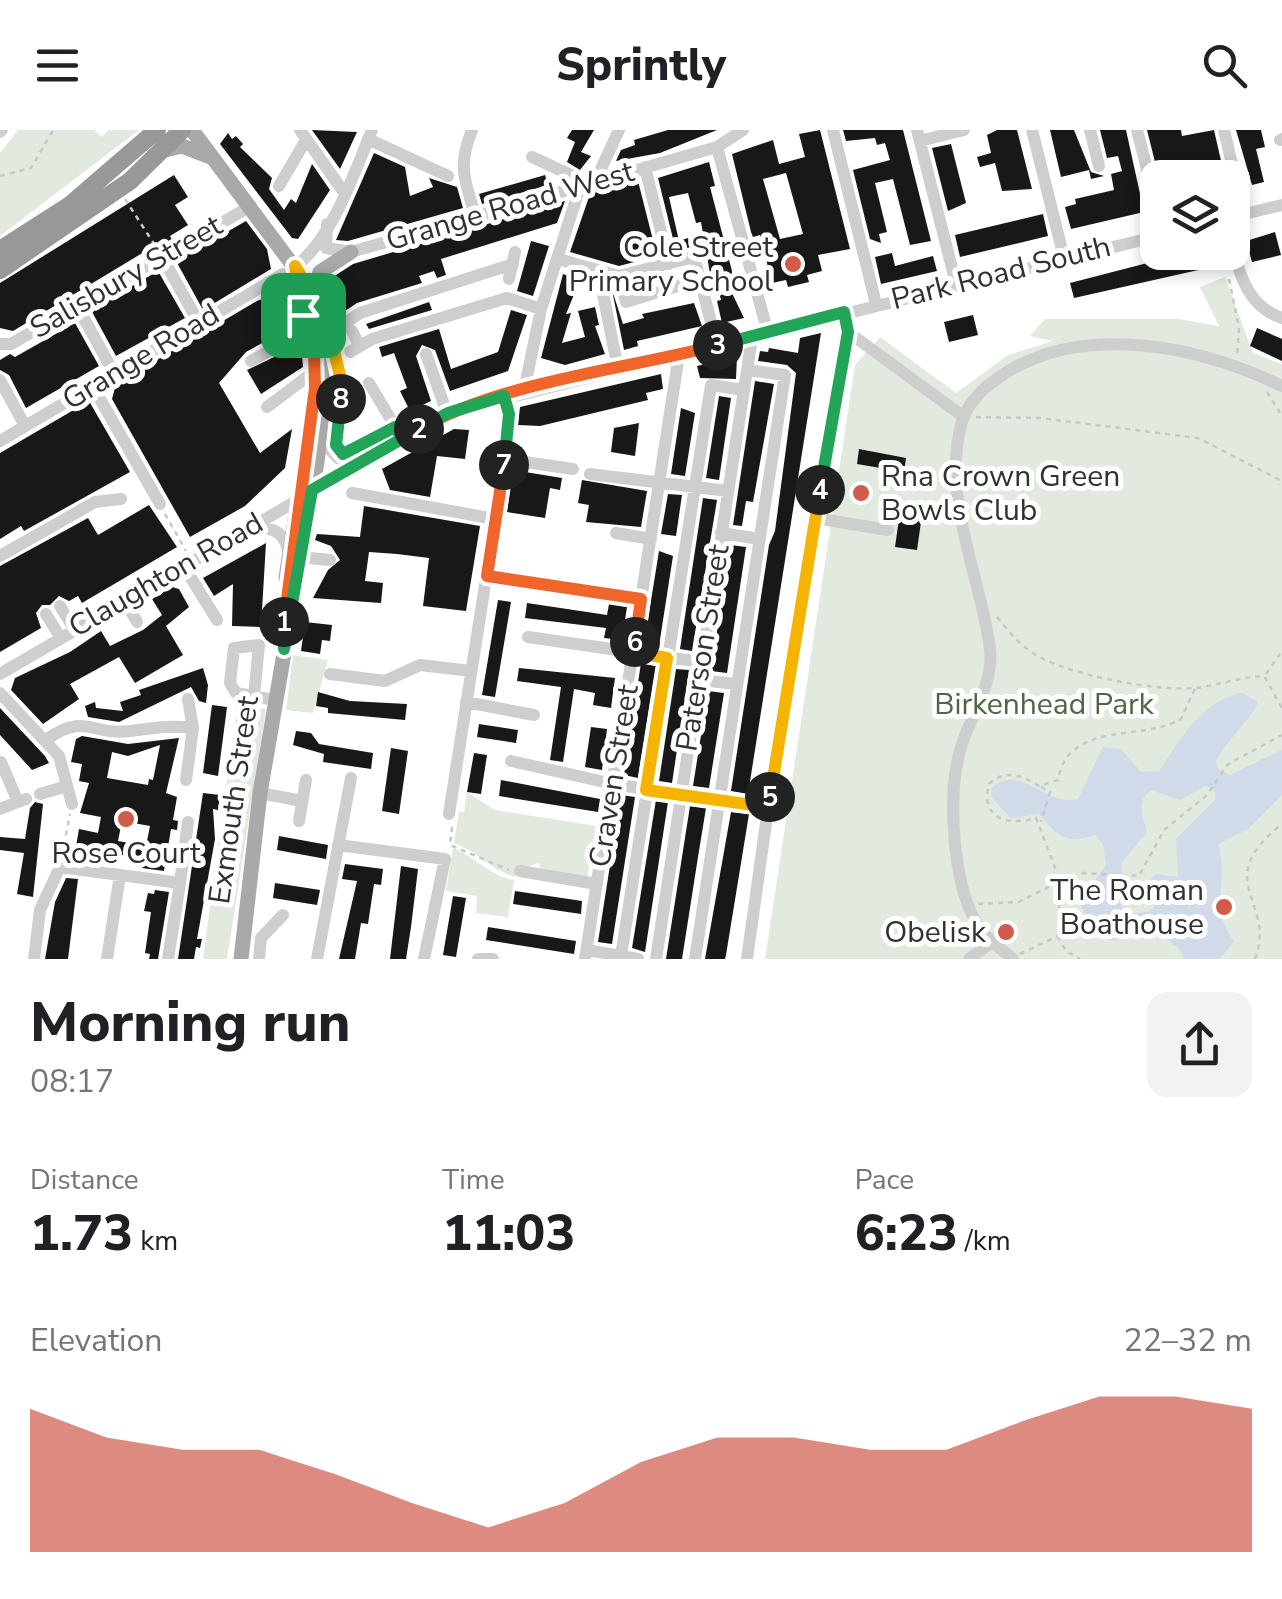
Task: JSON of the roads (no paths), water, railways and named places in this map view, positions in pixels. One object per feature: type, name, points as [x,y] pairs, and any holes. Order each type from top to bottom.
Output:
[{"type":"highway","points":[[0,250],[70,205],[157,130]]},
{"type":"highway","points":[[0,270],[118,189],[182,130]]},
{"type":"main road","points":[[192,130],[251,206],[289,270]]},
{"type":"main road","points":[[201,130],[216,160]]},
{"type":"main road","points":[[164,150],[182,146],[216,160]]},
{"type":"main road","points":[[314,302],[320,272],[351,252]]},
{"type":"main road","name":"Exmouth Street","points":[[241,959],[260,793],[322,368],[324,337],[314,302],[289,270]]},
{"type":"main road","name":"Exmouth Street","points":[[289,270],[322,368],[311,413],[304,494]]},
{"type":"street","points":[[472,130],[460,158],[475,214]]},
{"type":"street","points":[[595,182],[619,130]]},
{"type":"street","name":"Grange Road West","points":[[328,224],[326,248],[351,252],[717,146],[743,130]]},
{"type":"street","points":[[833,130],[876,304]]},
{"type":"street","points":[[956,284],[918,135],[964,130]]},
{"type":"street","points":[[1032,130],[1064,258]]},
{"type":"street","points":[[1090,130],[1098,166]]},
{"type":"street","points":[[1136,130],[1144,160]]},
{"type":"street","points":[[1224,130],[1229,160]]},
{"type":"street","points":[[289,270],[308,257],[328,224],[370,134],[448,176]]},
{"type":"street","points":[[279,186],[303,135],[343,191]]},
{"type":"street","points":[[717,146],[768,333]]},
{"type":"street","points":[[524,391],[541,308],[580,186],[570,175],[532,157]]},
{"type":"street","points":[[644,167],[669,264]]},
{"type":"street","points":[[1250,213],[1282,205]]},
{"type":"street","name":"Salisbury Street","points":[[0,344],[11,344],[77,306],[114,278],[251,206]]},
{"type":"street","name":"Park Road South","points":[[844,312],[1140,240]]},
{"type":"street","points":[[162,256],[199,323]]},
{"type":"street","points":[[558,259],[599,274],[619,276],[694,257],[717,345]]},
{"type":"street","points":[[324,337],[360,313],[512,265]]},
{"type":"street","name":"Grange Road","points":[[0,441],[289,270]]},
{"type":"street","points":[[1240,270],[1247,291],[1259,306],[1282,318]]},
{"type":"street","points":[[599,274],[618,369]]},
{"type":"street","points":[[619,276],[626,302],[700,279]]},
{"type":"street","points":[[352,331],[354,349],[507,298],[541,308]]},
{"type":"street","points":[[77,306],[114,372]]},
{"type":"street","points":[[747,959],[768,807],[848,332],[844,312]]},
{"type":"street","name":"Claughton Road","points":[[0,674],[362,461],[398,433],[504,396],[752,338],[844,312]]},
{"type":"street","points":[[252,361],[308,329]]},
{"type":"street","points":[[848,332],[964,417]]},
{"type":"street","name":"Paterson Street","points":[[656,959],[752,338]]},
{"type":"street","points":[[1011,957],[992,942],[967,906],[953,812],[960,749],[986,684],[990,652],[958,500],[964,417],[987,386],[1014,367],[1088,347],[1184,351],[1236,366],[1282,386]]},
{"type":"street","points":[[426,354],[448,413]]},
{"type":"street","name":"Craven Street","points":[[586,955],[679,355]]},
{"type":"street","points":[[267,408],[322,368],[335,394],[330,450],[346,462],[362,461]]},
{"type":"street","points":[[695,959],[785,376],[746,370]]},
{"type":"street","points":[[0,380],[25,426]]},
{"type":"street","points":[[369,383],[398,433]]},
{"type":"street","points":[[92,385],[160,504]]},
{"type":"street","points":[[621,956],[711,385],[744,390]]},
{"type":"street","points":[[287,396],[300,397],[311,413]]},
{"type":"street","points":[[449,814],[505,459],[509,414],[504,396]]},
{"type":"street","points":[[505,459],[573,469]]},
{"type":"street","points":[[590,474],[728,490]]},
{"type":"street","points":[[352,493],[495,519]]},
{"type":"street","points":[[0,556],[95,502],[121,499]]},
{"type":"street","points":[[816,518],[888,530]]},
{"type":"street","points":[[247,528],[273,529],[282,534],[295,555],[330,560]]},
{"type":"street","points":[[616,532],[650,538]]},
{"type":"street","points":[[722,533],[760,539]]},
{"type":"street","points":[[187,563],[217,620]]},
{"type":"street","points":[[487,576],[641,599]]},
{"type":"street","points":[[124,600],[137,622]]},
{"type":"street","points":[[60,606],[74,630]]},
{"type":"street","points":[[46,614],[60,637]]},
{"type":"street","points":[[528,638],[701,662]]},
{"type":"street","points":[[330,674],[385,681],[420,664],[472,671]]},
{"type":"street","points":[[699,680],[737,684]]},
{"type":"street","points":[[0,693],[59,756],[72,804]]},
{"type":"street","points":[[254,696],[275,700]]},
{"type":"street","points":[[186,780],[193,728],[188,700]]},
{"type":"street","points":[[466,702],[534,715]]},
{"type":"street","points":[[47,739],[82,723],[124,731],[156,724],[193,728]]},
{"type":"street","points":[[511,761],[646,790],[768,807]]},
{"type":"street","points":[[1,762],[28,799]]},
{"type":"street","points":[[317,959],[351,778]]},
{"type":"street","points":[[299,821],[306,780]]},
{"type":"street","points":[[0,809],[67,786]]},
{"type":"street","points":[[260,793],[302,801]]},
{"type":"street","points":[[168,959],[188,822]]},
{"type":"street","points":[[338,845],[444,859],[424,959]]},
{"type":"street","points":[[34,959],[40,910],[60,867],[180,883]]},
{"type":"street","points":[[520,871],[597,884]]},
{"type":"street","points":[[107,959],[120,875]]},
{"type":"street","points":[[259,959],[261,938],[284,915]]},
{"type":"street","points":[[968,959],[992,942]]},
{"type":"street","points":[[586,955],[638,959]]},
{"type":"street","points":[[478,959],[492,959]]},
{"type":"water","points":[[1242,693],[1258,702],[1216,762],[1219,770],[1230,775],[1282,750],[1282,795],[1248,829],[1218,844],[1222,871],[1220,905],[1234,941],[1220,959],[1185,959],[1178,947],[1157,933],[1111,941],[1091,927],[1079,902],[1106,865],[1103,844],[1095,835],[1069,839],[1039,814],[1011,818],[991,797],[992,788],[1013,780],[1054,797],[1078,799],[1103,747],[1121,749],[1141,772],[1159,771],[1204,712]],"holes":[[[1206,786],[1214,790],[1216,799],[1176,839],[1178,877],[1157,874],[1151,879],[1151,887],[1161,890],[1162,898],[1149,912],[1132,913],[1121,906],[1116,884],[1123,874],[1121,863],[1147,832],[1142,809],[1147,794],[1152,790],[1179,800]]]},
{"type":"place","name":"Cole Street Primary School","points":[[793,264]]},
{"type":"place","name":"Rna Crown Green Bowls Club","points":[[861,493]]},
{"type":"place","name":"Rose Court","points":[[126,819]]},
{"type":"place","name":"The Roman Boathouse","points":[[1224,907]]},
{"type":"place","name":"Obelisk","points":[[1006,932]]},
{"type":"park label","name":"Birkenhead Park","points":[[1044,704]]}]
